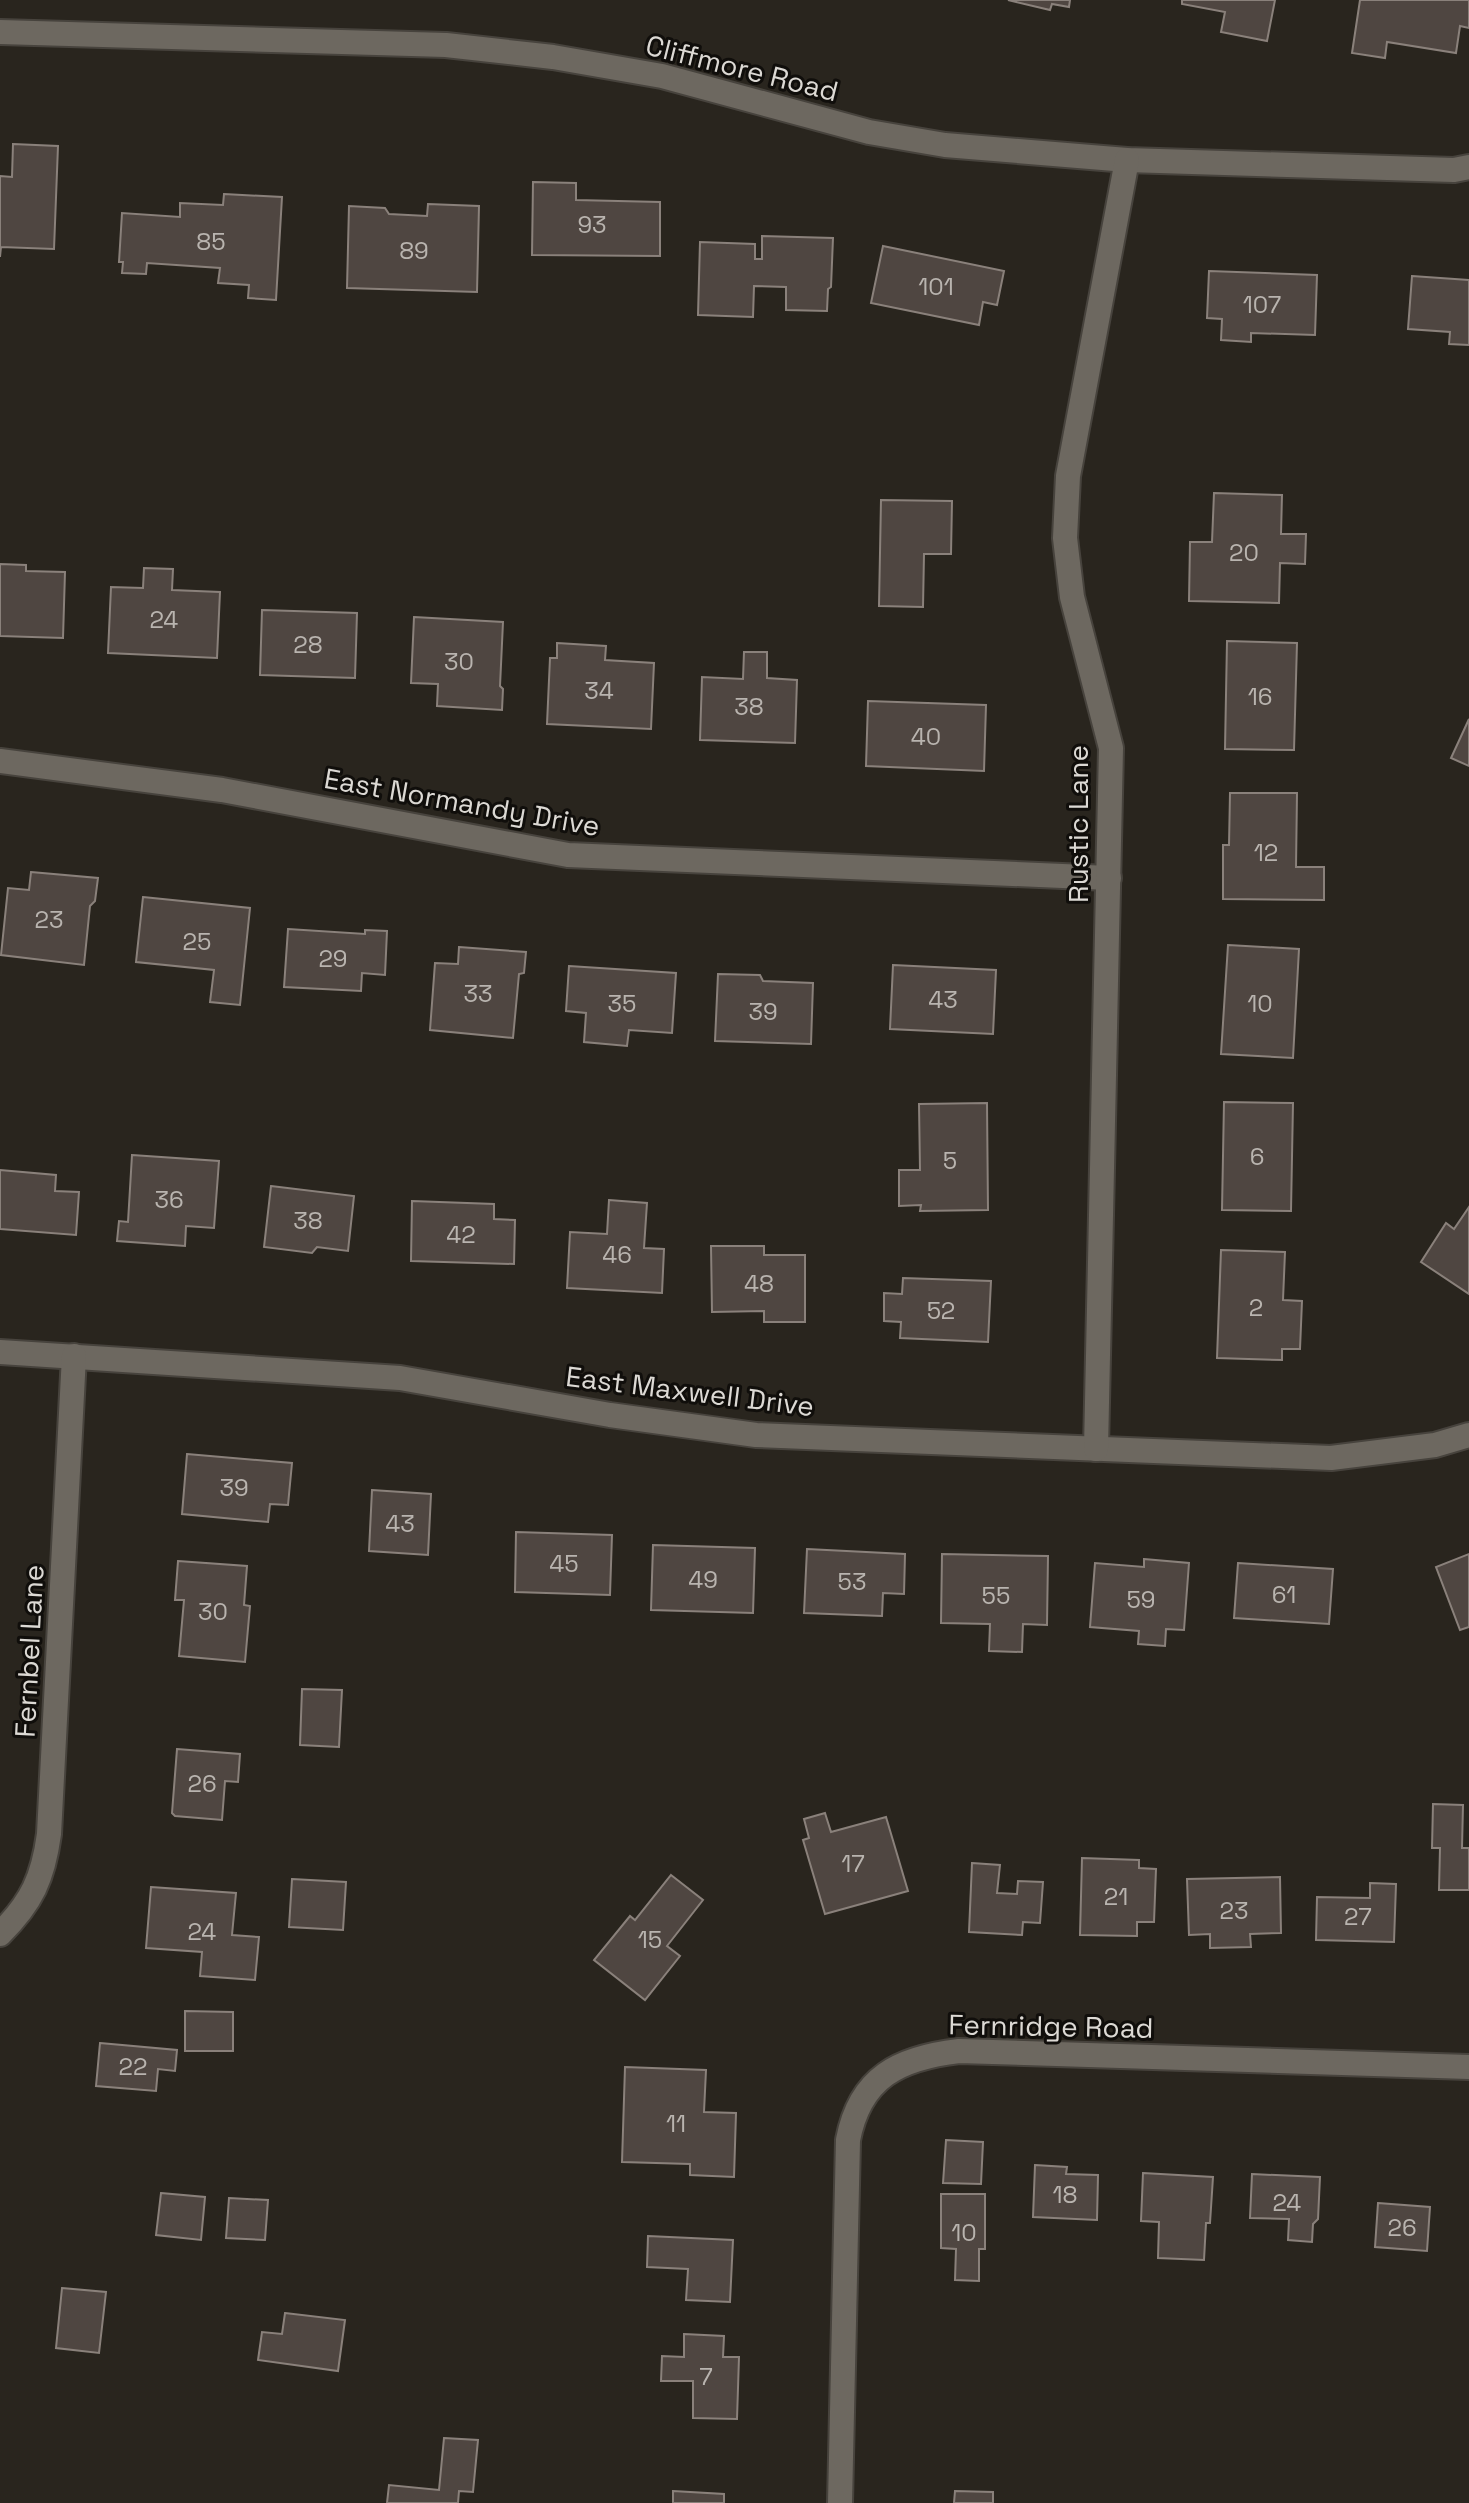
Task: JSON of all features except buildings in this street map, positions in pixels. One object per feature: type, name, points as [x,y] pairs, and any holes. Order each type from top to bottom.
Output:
[{"type":"street","name":"Cliffmore Road","points":[[0,32],[446,45],[553,57],[662,76],[869,132],[945,145],[1127,160],[1454,170],[1469,167]]},
{"type":"street","name":"Rustic Lane","points":[[1096,1449],[1111,748],[1072,597],[1065,538],[1068,476],[1127,160]]},
{"type":"street","name":"East Normandy Drive","points":[[0,761],[222,790],[568,855],[1109,878]]},
{"type":"street","name":"East Maxwell Drive","points":[[0,1352],[400,1378],[610,1415],[756,1435],[1331,1458],[1435,1445],[1469,1435]]},
{"type":"street","name":"Fernbel Lane","points":[[0,1934],[32,1897],[46,1858],[74,1356]]},
{"type":"street","name":"Fernridge Road","points":[[840,2503],[848,2140],[861,2100],[869,2088],[896,2066],[916,2058],[959,2051],[1469,2067]]}]
